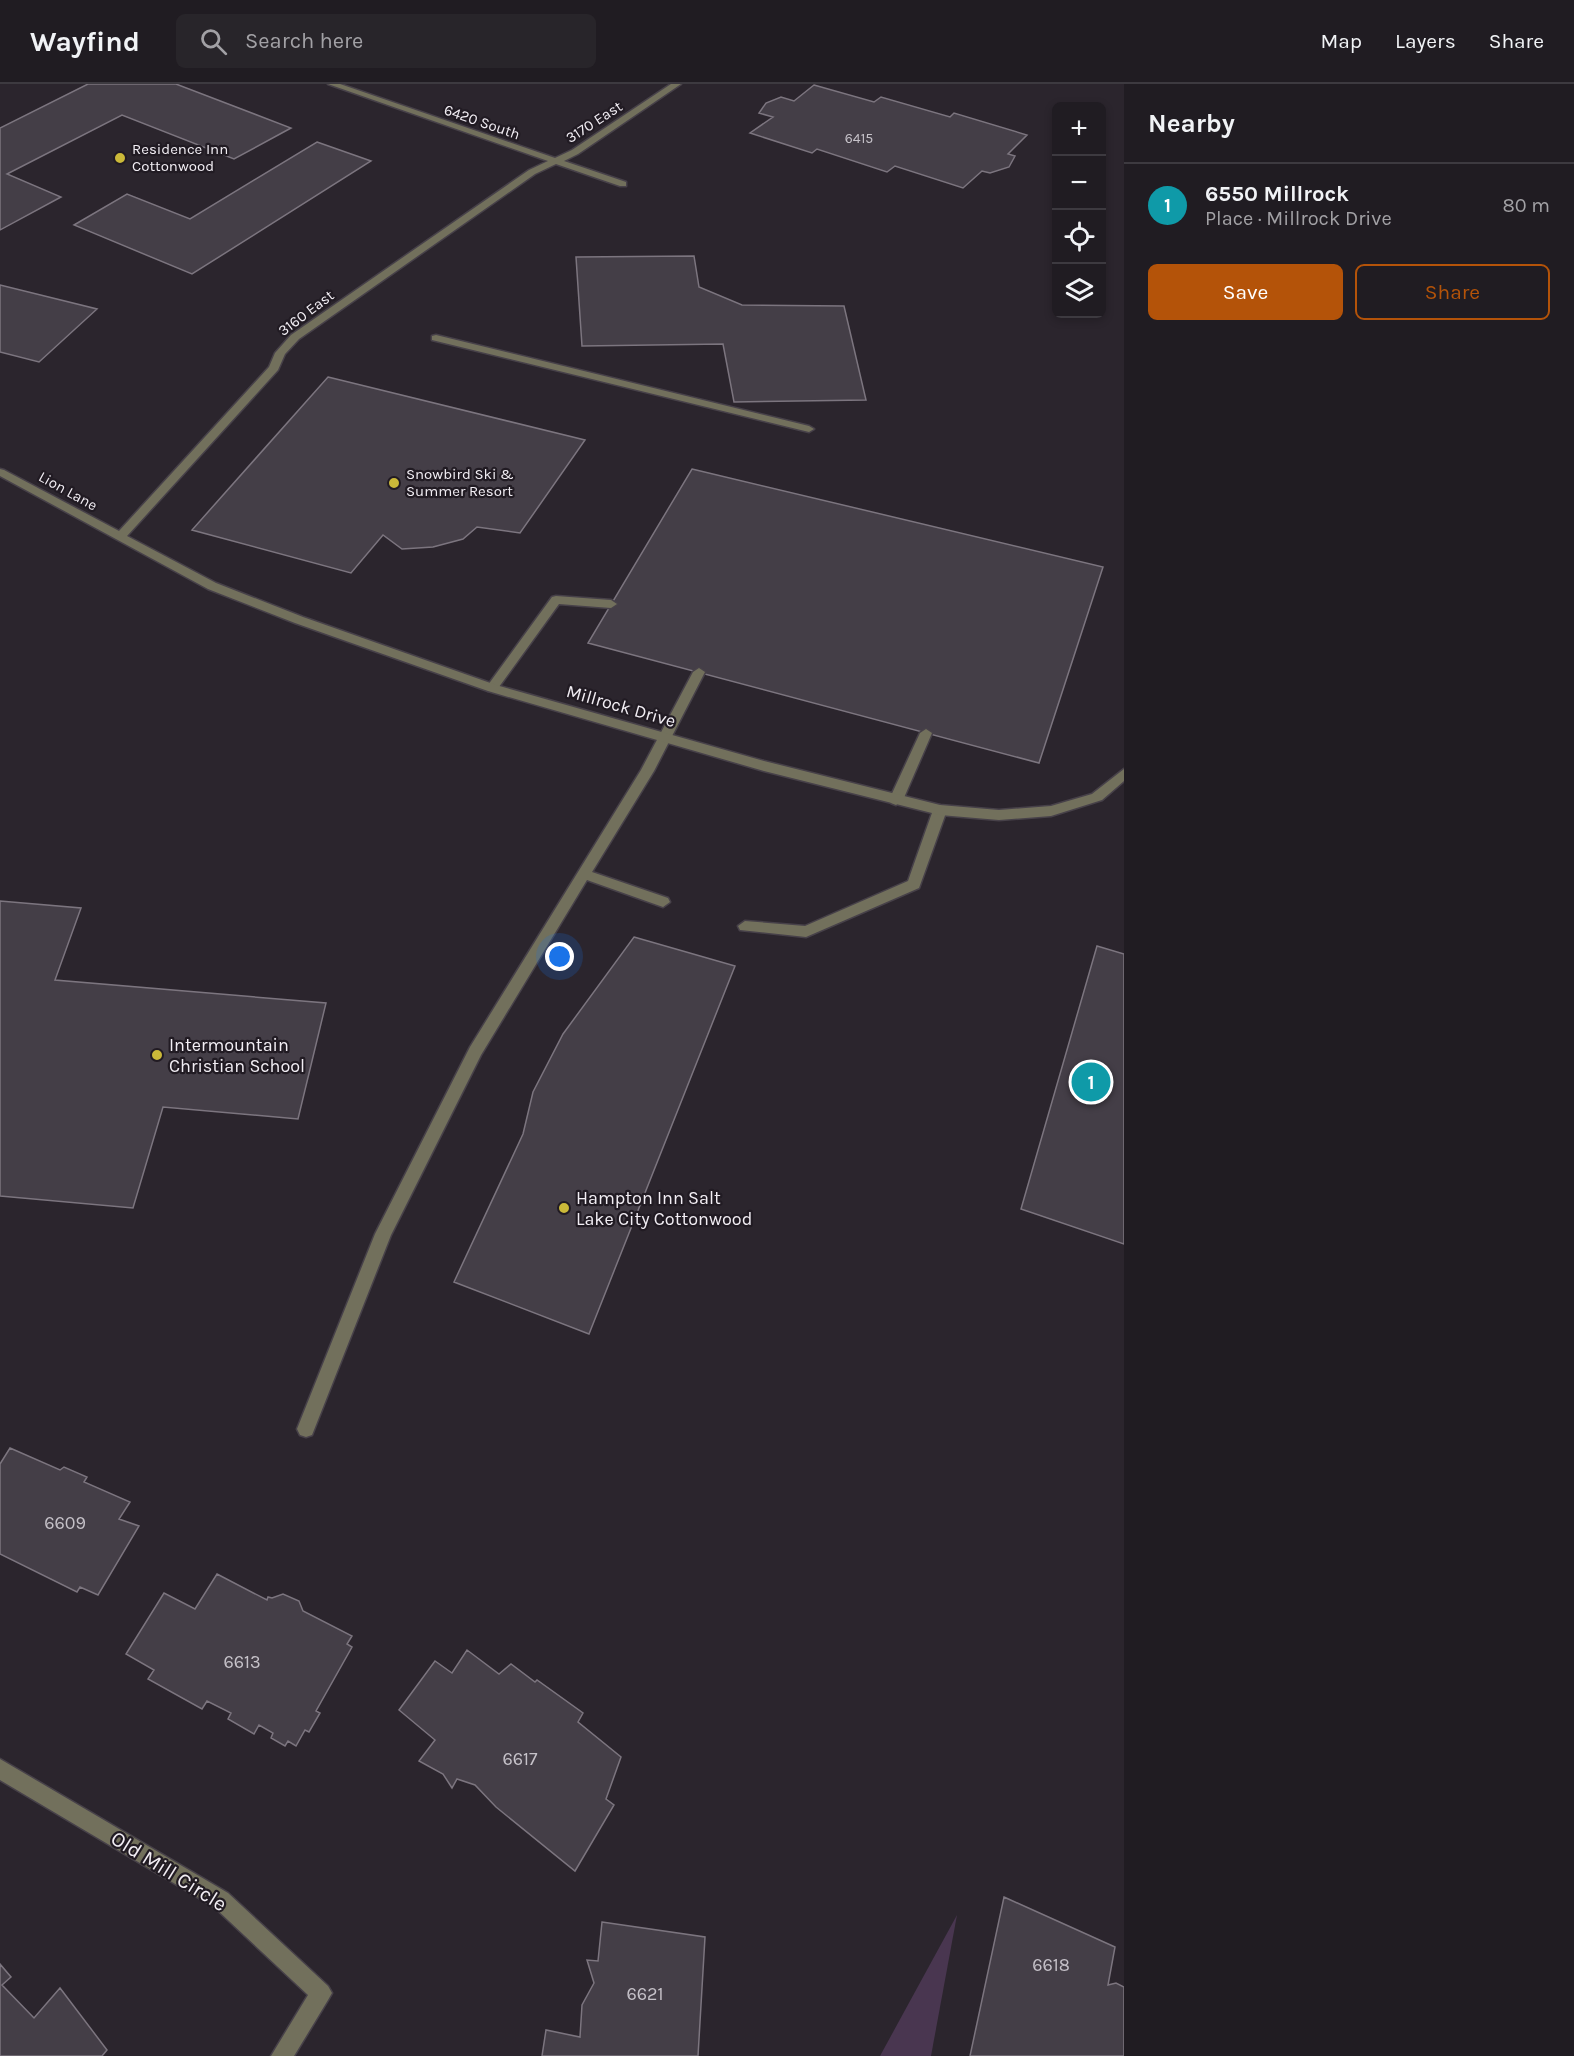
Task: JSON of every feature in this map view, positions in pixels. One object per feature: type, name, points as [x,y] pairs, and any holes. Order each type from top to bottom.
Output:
[{"type":"street","name":"6420 South","points":[[333,84],[624,184]]},
{"type":"street","name":"3170 East","points":[[555,161],[575,152],[676,84]]},
{"type":"street","name":"3160 East","points":[[120,537],[274,368],[280,353],[295,337],[532,172],[555,161]]},
{"type":"street","points":[[436,338],[809,429]]},
{"type":"street","name":"Lion Lane","points":[[0,472],[120,537]]},
{"type":"street","name":"Millrock Drive","points":[[120,537],[212,586],[298,620],[492,688],[896,800],[940,810],[999,815],[1051,811],[1097,797],[1124,774]]},
{"type":"street","points":[[492,688],[556,600],[611,604]]},
{"type":"street","points":[[306,1429],[382,1234],[475,1051],[666,738],[699,672]]},
{"type":"street","points":[[896,800],[926,733]]},
{"type":"street","points":[[745,926],[806,932],[914,884],[940,810]]},
{"type":"street","points":[[584,874],[663,902]]},
{"type":"street","name":"Old Mill Circle","points":[[0,1769],[221,1900],[321,1993],[282,2056]]},
{"type":"shaded area","points":[[957,1915],[931,2056],[880,2056]]},
{"type":"building","points":[[88,84],[176,84],[291,128],[234,159],[122,115],[7,174],[61,197],[0,230],[0,128]]},
{"type":"building","points":[[814,85],[874,102],[881,97],[950,117],[954,113],[1027,135],[1008,154],[1015,156],[1009,167],[990,173],[982,171],[963,188],[895,166],[887,172],[817,149],[812,153],[750,133],[773,117],[759,113],[766,103],[781,97],[794,101]]},
{"type":"building","points":[[317,142],[371,161],[192,274],[74,225],[127,194],[190,219]]},
{"type":"building","points":[[694,256],[699,287],[742,305],[844,306],[866,400],[734,402],[723,344],[582,346],[576,257]]},
{"type":"building","points":[[0,285],[97,309],[39,362],[0,352]]},
{"type":"building","name":"Snowbird Ski & Summer Resort","points":[[328,377],[585,440],[520,533],[477,527],[463,539],[433,547],[402,549],[383,535],[351,573],[192,530]]},
{"type":"building","points":[[692,469],[1103,567],[1039,763],[588,643]]},
{"type":"building","name":"Intermountain Christian School","points":[[0,901],[81,908],[55,980],[326,1003],[298,1119],[163,1107],[133,1208],[0,1196]]},
{"type":"building","name":"Hampton Inn Salt Lake City Cottonwood","points":[[634,937],[735,966],[589,1334],[454,1282],[523,1134],[533,1092],[563,1034]]},
{"type":"building","points":[[1097,946],[1124,954],[1124,1244],[1021,1209]]},
{"type":"building","points":[[10,1448],[60,1470],[64,1467],[87,1477],[84,1482],[130,1502],[119,1519],[139,1526],[98,1595],[80,1587],[77,1592],[0,1554],[0,1464]]},
{"type":"building","points":[[217,1574],[267,1600],[268,1597],[283,1594],[299,1601],[303,1611],[352,1636],[347,1644],[352,1647],[316,1711],[320,1713],[309,1732],[305,1730],[296,1746],[288,1741],[285,1746],[271,1738],[273,1733],[259,1725],[254,1734],[228,1719],[231,1713],[207,1701],[202,1709],[148,1679],[154,1670],[126,1654],[164,1593],[195,1609]]},
{"type":"building","points":[[467,1650],[499,1674],[511,1664],[535,1682],[537,1680],[583,1713],[578,1722],[621,1757],[606,1799],[614,1805],[575,1871],[496,1807],[475,1785],[457,1779],[452,1788],[443,1774],[419,1761],[435,1740],[399,1710],[435,1661],[452,1673]]},
{"type":"building","points":[[1004,1897],[1115,1947],[1108,1985],[1116,1983],[1124,1987],[1124,2056],[970,2056]]},
{"type":"building","points":[[602,1922],[705,1937],[698,2056],[542,2056],[546,2030],[580,2037],[582,2005],[594,1983],[587,1960],[598,1961]]},
{"type":"building","points":[[0,1964],[11,1977],[2,1985],[34,2018],[60,1988],[107,2050],[102,2056],[0,2056]]},
{"type":"place","name":"Residence Inn Cottonwood","points":[[120,158]]},
{"type":"place","name":"Snowbird Ski & Summer Resort","points":[[394,483]]},
{"type":"place","name":"Intermountain Christian School","points":[[157,1055]]},
{"type":"place","name":"6550 Millrock","points":[[1091,1082]]},
{"type":"place","name":"Hampton Inn Salt Lake City Cottonwood","points":[[564,1208]]}]
